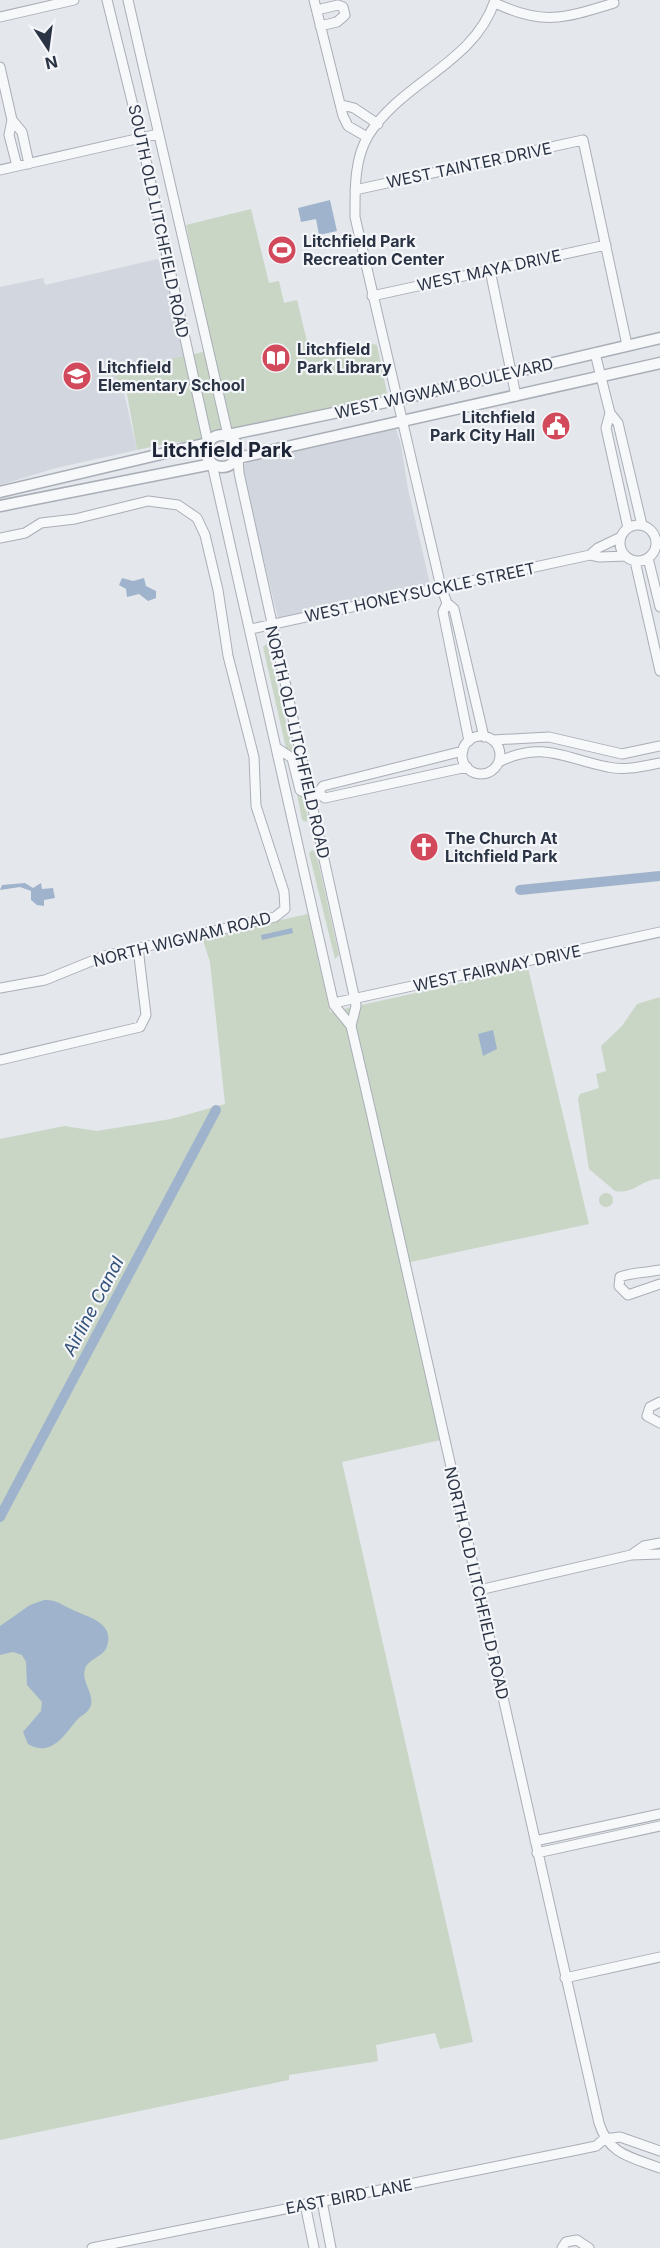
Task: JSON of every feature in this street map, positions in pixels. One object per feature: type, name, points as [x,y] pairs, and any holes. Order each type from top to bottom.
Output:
[{"type":"street","points":[[0,17],[74,0]]},
{"type":"street","name":"SOUTH OLD LITCHFIELD ROAD","points":[[107,0],[141,138],[208,443]]},
{"type":"street","name":"SOUTH OLD LITCHFIELD ROAD","points":[[128,0],[228,435]]},
{"type":"street","points":[[314,0],[342,105],[341,112],[348,126],[367,138]]},
{"type":"street","points":[[499,762],[500,750],[488,739],[454,609],[447,603],[441,586],[400,418],[355,217],[356,172],[367,138],[378,124],[400,99],[462,52],[479,31],[495,1],[534,17],[564,18],[614,3]]},
{"type":"street","points":[[316,10],[338,5],[343,7],[345,15],[337,22],[320,26]]},
{"type":"street","points":[[0,67],[12,120],[9,135],[17,166]]},
{"type":"street","points":[[342,105],[354,108],[378,124]]},
{"type":"street","points":[[12,120],[22,132],[29,164]]},
{"type":"street","points":[[0,170],[158,134]]},
{"type":"street","name":"WEST TAINTER DRIVE","points":[[355,190],[583,140],[606,245]]},
{"type":"street","points":[[606,245],[627,345]]},
{"type":"street","name":"WEST MAYA DRIVE","points":[[372,296],[606,245]]},
{"type":"street","points":[[490,270],[513,372],[516,396]]},
{"type":"street","name":"WEST WIGWAM BOULEVARD","points":[[228,435],[396,400],[660,338]]},
{"type":"street","points":[[595,353],[609,413],[606,428],[628,528]]},
{"type":"street","name":"WEST WIGWAM BOULEVARD","points":[[238,458],[400,418],[516,396],[660,363]]},
{"type":"street","points":[[609,413],[618,423],[642,525]]},
{"type":"street","points":[[0,492],[208,443],[219,435],[228,435],[237,442],[238,458],[226,467],[212,464],[0,506]]},
{"type":"street","points":[[208,443],[206,454],[212,464]]},
{"type":"street","name":"NORTH OLD LITCHFIELD ROAD","points":[[238,458],[272,624],[314,794],[355,1000],[356,1006],[351,1026]]},
{"type":"street","name":"NORTH OLD LITCHFIELD ROAD","points":[[212,464],[334,1003],[351,1026],[565,1978],[604,2139]]},
{"type":"street","name":"NORTH WIGWAM ROAD","points":[[0,538],[25,532],[41,523],[75,519],[148,501],[163,501],[186,509],[197,518],[205,535],[218,590],[228,656],[254,757],[256,806],[280,875],[285,909],[275,917],[98,958],[45,980],[0,988]]},
{"type":"street","points":[[631,558],[648,558],[654,552],[656,539],[652,531],[642,525],[628,528],[621,537],[621,547],[631,558],[660,671]]},
{"type":"street","name":"WEST HONEYSUCKLE STREET","points":[[590,555],[598,548],[621,537]]},
{"type":"street","name":"WEST HONEYSUCKLE STREET","points":[[251,629],[590,555],[631,558]]},
{"type":"street","points":[[648,558],[660,607]]},
{"type":"street","points":[[447,603],[443,612],[469,741]]},
{"type":"street","points":[[660,746],[622,753],[549,737],[488,739],[476,737],[469,741],[463,751],[466,767],[473,772],[486,774],[499,762],[513,756],[539,751],[558,753],[609,768],[630,768],[660,763]]},
{"type":"street","points":[[277,748],[292,758],[300,790],[325,798],[466,767]]},
{"type":"street","points":[[314,794],[323,786],[463,751]]},
{"type":"street","name":"WEST FAIRWAY DRIVE","points":[[334,1003],[660,932]]},
{"type":"street","points":[[0,1060],[140,1027],[146,1016],[138,948]]},
{"type":"street","points":[[660,1270],[638,1275],[630,1273],[620,1277],[619,1286],[628,1295],[660,1284]]},
{"type":"street","points":[[660,1402],[650,1407],[647,1416],[660,1423]]},
{"type":"street","points":[[631,1555],[644,1546],[660,1543]]},
{"type":"street","points":[[478,1590],[631,1555],[660,1554]]},
{"type":"street","points":[[535,1841],[656,1815],[658,1826],[537,1853]]},
{"type":"street","points":[[602,1827],[605,1838]]},
{"type":"street","points":[[565,1978],[660,1957]]},
{"type":"street","points":[[604,2139],[620,2137],[660,2151]]},
{"type":"street","points":[[604,2139],[616,2151],[660,2168]]},
{"type":"street","name":"EAST BIRD LANE","points":[[92,2248],[578,2150],[596,2146],[604,2139]]},
{"type":"street","points":[[322,2201],[331,2248]]},
{"type":"street","points":[[305,2204],[314,2248]]},
{"type":"street","points":[[562,2248],[566,2242],[577,2240],[589,2248]]},
{"type":"shaded area","name":"Litchfield Elementary School","points":[[162,258],[188,369],[122,384],[137,450],[56,468],[0,485],[0,287],[43,278],[45,285]]},
{"type":"shaded area","points":[[396,429],[430,584],[278,618],[242,471],[243,465],[258,457]]},
{"type":"green space","points":[[251,209],[269,283],[279,281],[284,303],[297,300],[310,354],[313,356],[369,343],[377,345],[387,393],[385,397],[187,443],[174,442],[137,450],[127,394],[112,372],[212,350],[186,225]]},
{"type":"green space","points":[[267,644],[294,755],[288,757],[263,647]]},
{"type":"green space","points":[[296,789],[302,790],[308,819],[306,822],[302,820]]},
{"type":"green space","points":[[312,850],[316,852],[339,955],[335,959],[309,853]]},
{"type":"green space","points":[[308,914],[330,1012],[528,968],[589,1224],[406,1263],[445,1439],[342,1462],[473,2042],[440,2049],[435,2033],[376,2045],[378,2061],[289,2075],[289,2080],[0,2140],[0,1139],[64,1126],[97,1131],[171,1119],[225,1104],[210,962],[202,937]]},
{"type":"green space","points":[[660,997],[660,1179],[648,1181],[628,1191],[615,1191],[589,1169],[578,1099],[580,1094],[599,1088],[596,1074],[606,1071],[601,1046],[622,1026],[637,1004]]},
{"type":"green space","points":[[603,1193],[609,1193],[613,1200],[609,1207],[603,1207],[599,1203],[599,1197]]},
{"type":"water","points":[[330,200],[337,231],[319,235],[316,219],[301,222],[298,208]]},
{"type":"water","points":[[122,578],[133,581],[144,578],[146,586],[156,591],[156,598],[148,601],[139,594],[127,597],[126,589],[119,585]]},
{"type":"water","points":[[25,883],[33,888],[41,883],[42,889],[53,888],[55,898],[44,900],[44,906],[37,905],[31,900],[31,891],[20,887],[0,890],[2,885]]},
{"type":"water","points":[[292,928],[293,933],[262,940],[261,935]]},
{"type":"water","points":[[493,1030],[497,1049],[483,1056],[478,1034]]},
{"type":"water","points":[[44,1600],[56,1601],[99,1622],[104,1626],[108,1638],[105,1650],[85,1669],[84,1674],[91,1696],[90,1708],[61,1739],[50,1747],[43,1748],[28,1744],[23,1732],[41,1711],[42,1702],[27,1685],[26,1662],[22,1655],[13,1652],[0,1655],[0,1626],[30,1605]]},
{"type":"waterway","name":"Airline Canal","points":[[520,890],[660,876]]},
{"type":"waterway","name":"Airline Canal","points":[[0,1517],[216,1110]]},
{"type":"place","name":"Litchfield Park Recreation Center","points":[[282,250]]},
{"type":"place","name":"Litchfield Park Library","points":[[276,358]]},
{"type":"place","name":"Litchfield Elementary School","points":[[77,376]]},
{"type":"place","name":"Litchfield Park City Hall","points":[[556,426]]},
{"type":"place","name":"The Church At Litchfield Park","points":[[424,847]]},
{"type":"district","name":"Litchfield Park","points":[[222,450]]}]
